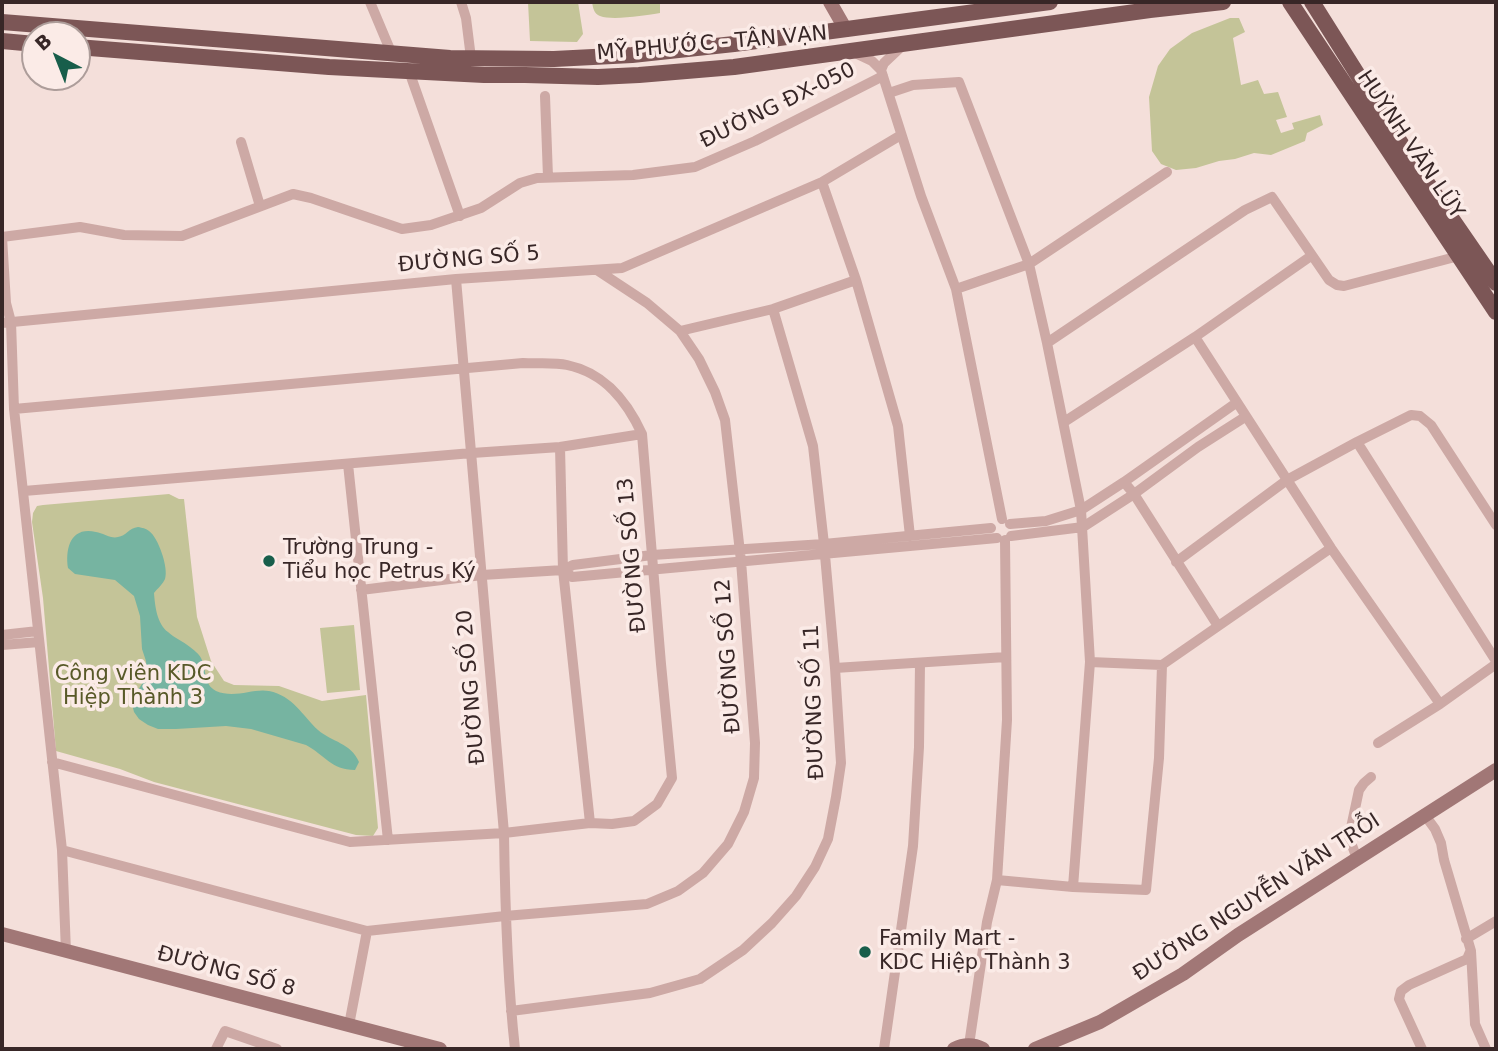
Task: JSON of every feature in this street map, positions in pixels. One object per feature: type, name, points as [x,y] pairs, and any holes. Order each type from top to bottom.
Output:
[{"type":"main road","name":"MỸ PHƯỚC - TÂN VẠN","points":[[2,22],[471,58],[554,59],[621,56],[734,44],[1050,2]]},
{"type":"main road","name":"MỸ PHƯỚC - TÂN VẠN","points":[[91,48],[316,66],[484,75],[598,77],[734,67],[1223,2]]},
{"type":"main road","name":"HUỲNH VĂN LŨY","points":[[1290,2],[1496,312]]},
{"type":"main road","name":"HUỲNH VĂN LŨY","points":[[1311,2],[1412,161],[1490,262],[1496,283]]},
{"type":"main road","points":[[2,41],[21,43]]},
{"type":"street","points":[[370,2],[391,52]]},
{"type":"street","points":[[461,2],[466,18],[471,58]]},
{"type":"street","points":[[830,2],[846,30]]},
{"type":"street","points":[[882,73],[887,60],[904,44]]},
{"type":"street","points":[[564,570],[572,577],[741,561],[910,536],[1001,535],[1013,532],[1006,521],[956,289],[921,197],[882,73],[872,61],[852,51]]},
{"type":"street","points":[[409,71],[460,216]]},
{"type":"street","name":"ĐƯỜNG ĐX-050","points":[[2,237],[80,227],[124,235],[182,236],[293,194],[402,229],[431,225],[481,208],[520,183],[537,177],[633,175],[695,167],[755,141],[882,73]]},
{"type":"street","points":[[889,93],[913,85],[959,82],[1029,264],[1064,422],[1083,527],[1090,662],[1073,887]]},
{"type":"street","points":[[545,96],[548,177]]},
{"type":"street","name":"ĐƯỜNG SỐ 5","points":[[6,323],[456,279],[622,268],[822,183],[901,135]]},
{"type":"street","points":[[241,142],[260,206]]},
{"type":"street","points":[[956,289],[1029,264],[1167,172]]},
{"type":"street","points":[[822,183],[856,280],[898,426],[910,536]]},
{"type":"street","points":[[1047,342],[1245,210],[1272,197],[1311,256],[1329,280],[1337,285],[1344,286],[1459,256]]},
{"type":"street","points":[[2,237],[14,409],[62,850],[66,952]]},
{"type":"street","points":[[1064,422],[1195,337],[1311,256]]},
{"type":"street","name":"ĐƯỜNG SỐ 12","points":[[367,931],[647,904],[678,891],[703,873],[728,844],[744,812],[754,778],[755,743],[740,550],[725,420],[699,359],[680,331],[647,303],[597,270]]},
{"type":"street","name":"ĐƯỜNG SỐ 20","points":[[456,279],[504,833],[505,916],[515,1049]]},
{"type":"street","points":[[680,331],[774,309],[856,280]]},
{"type":"street","name":"ĐƯỜNG SỐ 11","points":[[511,1010],[650,993],[700,979],[743,950],[772,923],[796,896],[815,867],[828,839],[841,763],[824,549],[813,446],[774,309]]},
{"type":"street","points":[[1195,337],[1331,548],[1440,704]]},
{"type":"street","name":"ĐƯỜNG SỐ 13","points":[[14,409],[523,363],[566,364],[608,384],[632,412],[642,434],[672,778],[657,804],[634,821],[612,824],[590,822],[504,833],[350,842],[52,762]]},
{"type":"street","points":[[954,1049],[962,1046],[976,1047],[987,922],[997,880],[1007,720],[1001,535],[993,523],[997,520],[1046,521],[1081,510],[1236,403]]},
{"type":"street","points":[[1176,562],[1287,480],[1411,415],[1420,416],[1431,425],[1496,525]]},
{"type":"street","points":[[361,590],[482,575],[564,570],[573,565],[652,555],[824,549],[1083,527],[1245,417]]},
{"type":"street","points":[[24,491],[560,447],[642,434]]},
{"type":"street","points":[[1189,437],[1198,447]]},
{"type":"street","points":[[1357,442],[1496,663],[1440,704],[1378,743]]},
{"type":"street","points":[[560,447],[564,570],[590,822]]},
{"type":"street","points":[[348,464],[388,840]]},
{"type":"street","points":[[1124,482],[1218,626]]},
{"type":"street","points":[[1090,662],[1162,665],[1331,548]]},
{"type":"street","points":[[2,635],[39,637]]},
{"type":"street","points":[[2,645],[39,637]]},
{"type":"street","points":[[835,667],[1006,657]]},
{"type":"street","points":[[884,1049],[913,846],[919,747],[920,663]]},
{"type":"street","points":[[997,880],[1146,890],[1159,758],[1162,665]]},
{"type":"street","name":"ĐƯỜNG NGUYỄN VĂN TRỖI","points":[[1035,1049],[1100,1022],[1183,974],[1238,935],[1496,770]]},
{"type":"street","points":[[1357,859],[1349,837],[1359,789],[1371,777]]},
{"type":"street","points":[[1424,814],[1441,843],[1471,951],[1475,1024],[1486,1049]]},
{"type":"street","points":[[62,850],[367,931],[349,1025]]},
{"type":"street","points":[[1466,939],[1496,921]]},
{"type":"street","name":"ĐƯỜNG SỐ 8","points":[[2,934],[440,1049]]},
{"type":"street","points":[[1422,1049],[1399,999],[1401,991],[1467,959],[1471,951]]},
{"type":"street","points":[[216,1049],[225,1031],[277,1049]]},
{"type":"green space","points":[[528,2],[578,2],[583,34],[577,42],[530,41]]},
{"type":"green space","points":[[592,2],[660,2],[660,13],[606,17],[596,14]]},
{"type":"green space","points":[[1230,18],[1239,18],[1245,32],[1233,38],[1241,85],[1258,80],[1264,94],[1278,92],[1287,117],[1276,120],[1281,133],[1294,129],[1292,123],[1320,115],[1323,125],[1307,133],[1305,141],[1271,155],[1254,153],[1196,168],[1176,170],[1161,164],[1152,151],[1149,97],[1158,66],[1170,49],[1192,33]]},
{"type":"green space","name":"Công viên KDC Hiệp Thành 3","points":[[169,494],[184,499],[197,617],[211,661],[224,681],[234,685],[279,686],[322,701],[366,695],[378,828],[373,836],[356,835],[154,782],[120,769],[56,751],[33,513],[37,506],[43,505]]},
{"type":"green space","points":[[354,625],[360,690],[327,693],[320,628]]},
{"type":"shaded area","points":[[138,527],[152,534],[164,561],[165,579],[154,593],[159,620],[164,629],[199,655],[212,688],[230,694],[269,691],[285,697],[318,730],[356,756],[359,762],[355,770],[334,765],[306,745],[251,729],[226,726],[158,729],[139,719],[134,712],[133,698],[147,676],[140,616],[134,596],[115,580],[75,574],[68,568],[67,560],[72,540],[81,532],[96,532],[115,537]]},
{"type":"place","name":"Trường Trung - Tiểu học Petrus Ký","points":[[269,561]]},
{"type":"place","name":"Family Mart - KDC Hiệp Thành 3","points":[[865,952]]}]
